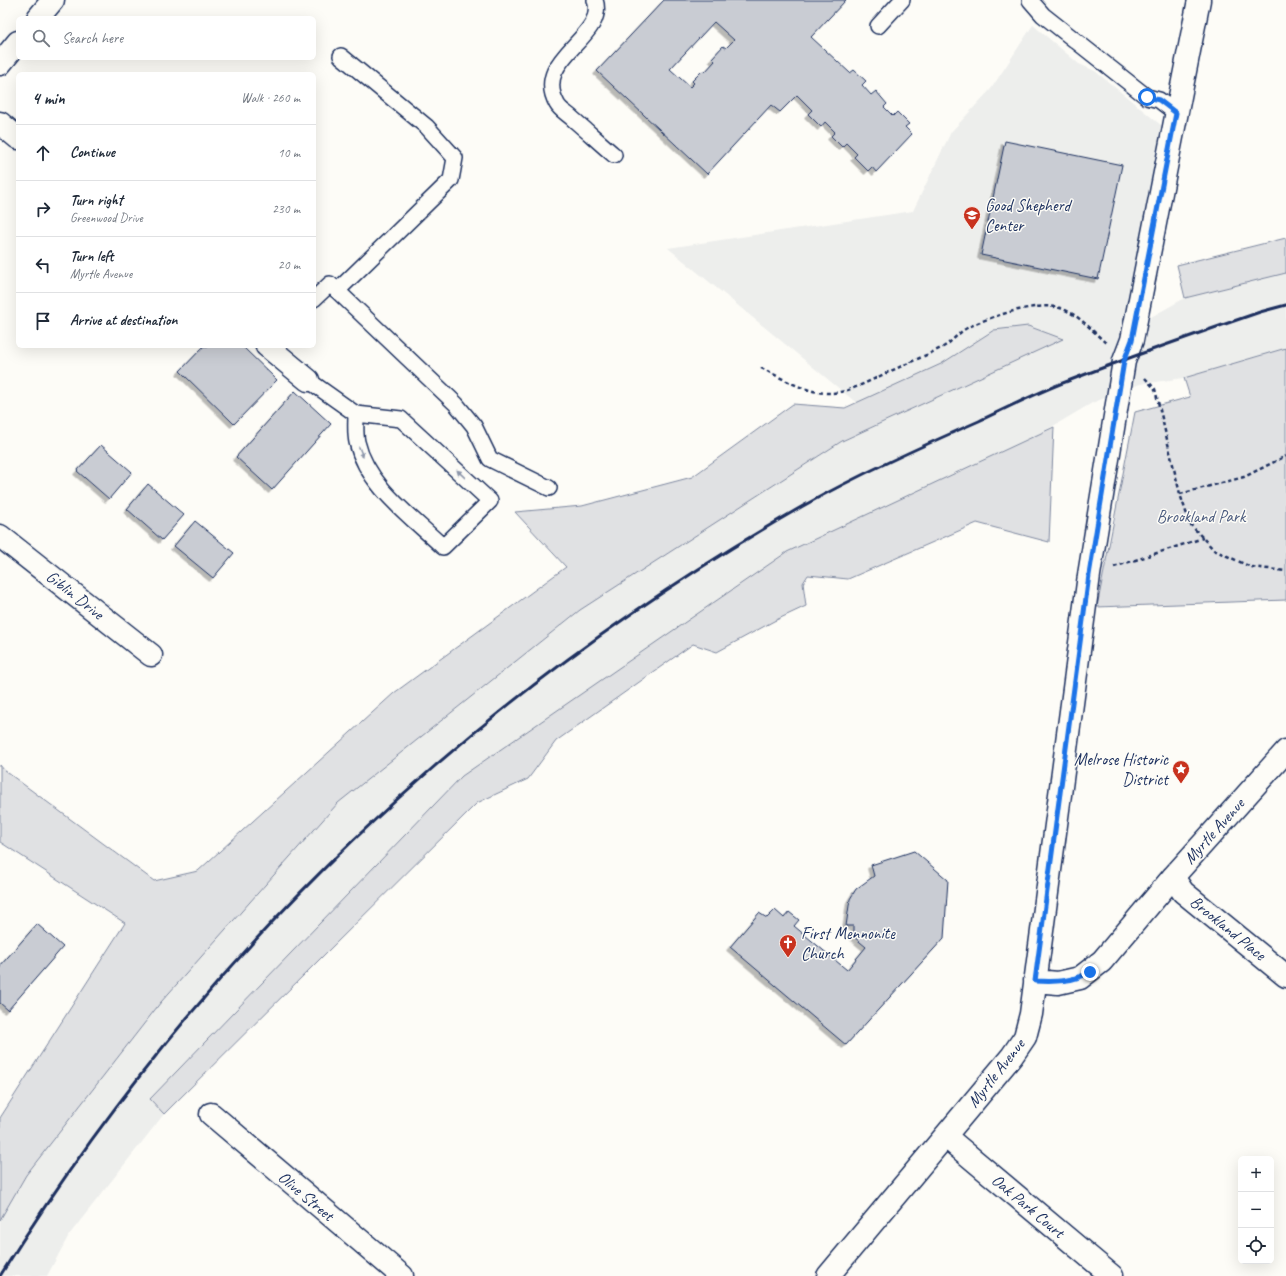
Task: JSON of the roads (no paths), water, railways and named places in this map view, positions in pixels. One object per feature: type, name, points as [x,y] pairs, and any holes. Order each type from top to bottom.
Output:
[{"type":"street","points":[[40,16],[53,0]]},
{"type":"street","points":[[1035,981],[1089,575],[1124,361],[1132,340],[1199,0]]},
{"type":"street","points":[[0,64],[16,44]]},
{"type":"street","points":[[0,123],[16,136]]},
{"type":"street","points":[[269,348],[308,380]]},
{"type":"street","name":"Giblin Drive","points":[[0,536],[151,655]]},
{"type":"street","name":"Myrtle Avenue","points":[[828,1276],[1012,1056],[1026,1037],[1031,1014],[1035,981],[1058,982],[1080,978],[1090,972],[1102,961],[1173,877],[1286,752]]},
{"type":"street","name":"Brookland Place","points":[[1173,877],[1183,892],[1286,976]]},
{"type":"street","name":"Olive Street","points":[[210,1114],[402,1276]]},
{"type":"street","name":"Oak Park Court","points":[[945,1136],[1112,1276]]},
{"type":"lane","points":[[595,0],[597,10],[593,21],[556,67],[551,86],[558,106],[614,155]]},
{"type":"lane","points":[[878,26],[902,0]]},
{"type":"lane","points":[[1030,0],[1043,15],[1147,97],[1159,100],[1176,113]]},
{"type":"lane","points":[[337,291],[451,180],[455,158],[427,127],[341,56]]},
{"type":"lane","points":[[316,297],[330,284],[456,404],[474,426],[490,459],[549,488]]},
{"type":"lane","points":[[308,380],[356,414],[401,419],[490,501],[443,547],[388,495],[370,473],[357,442],[356,414]]},
{"type":"railway","points":[[0,1276],[79,1158],[164,1046],[255,940],[353,840],[457,747],[567,660],[682,580],[803,506],[868,472],[1057,385],[1188,337],[1260,312],[1286,305]]},
{"type":"place","name":"Good Shepherd Center","points":[[972,230]]},
{"type":"place","name":"Melrose Historic District","points":[[1181,784]]},
{"type":"place","name":"First Mennonite Church","points":[[788,958]]},
{"type":"park label","name":"Brookland Park","points":[[1201,516]]}]
